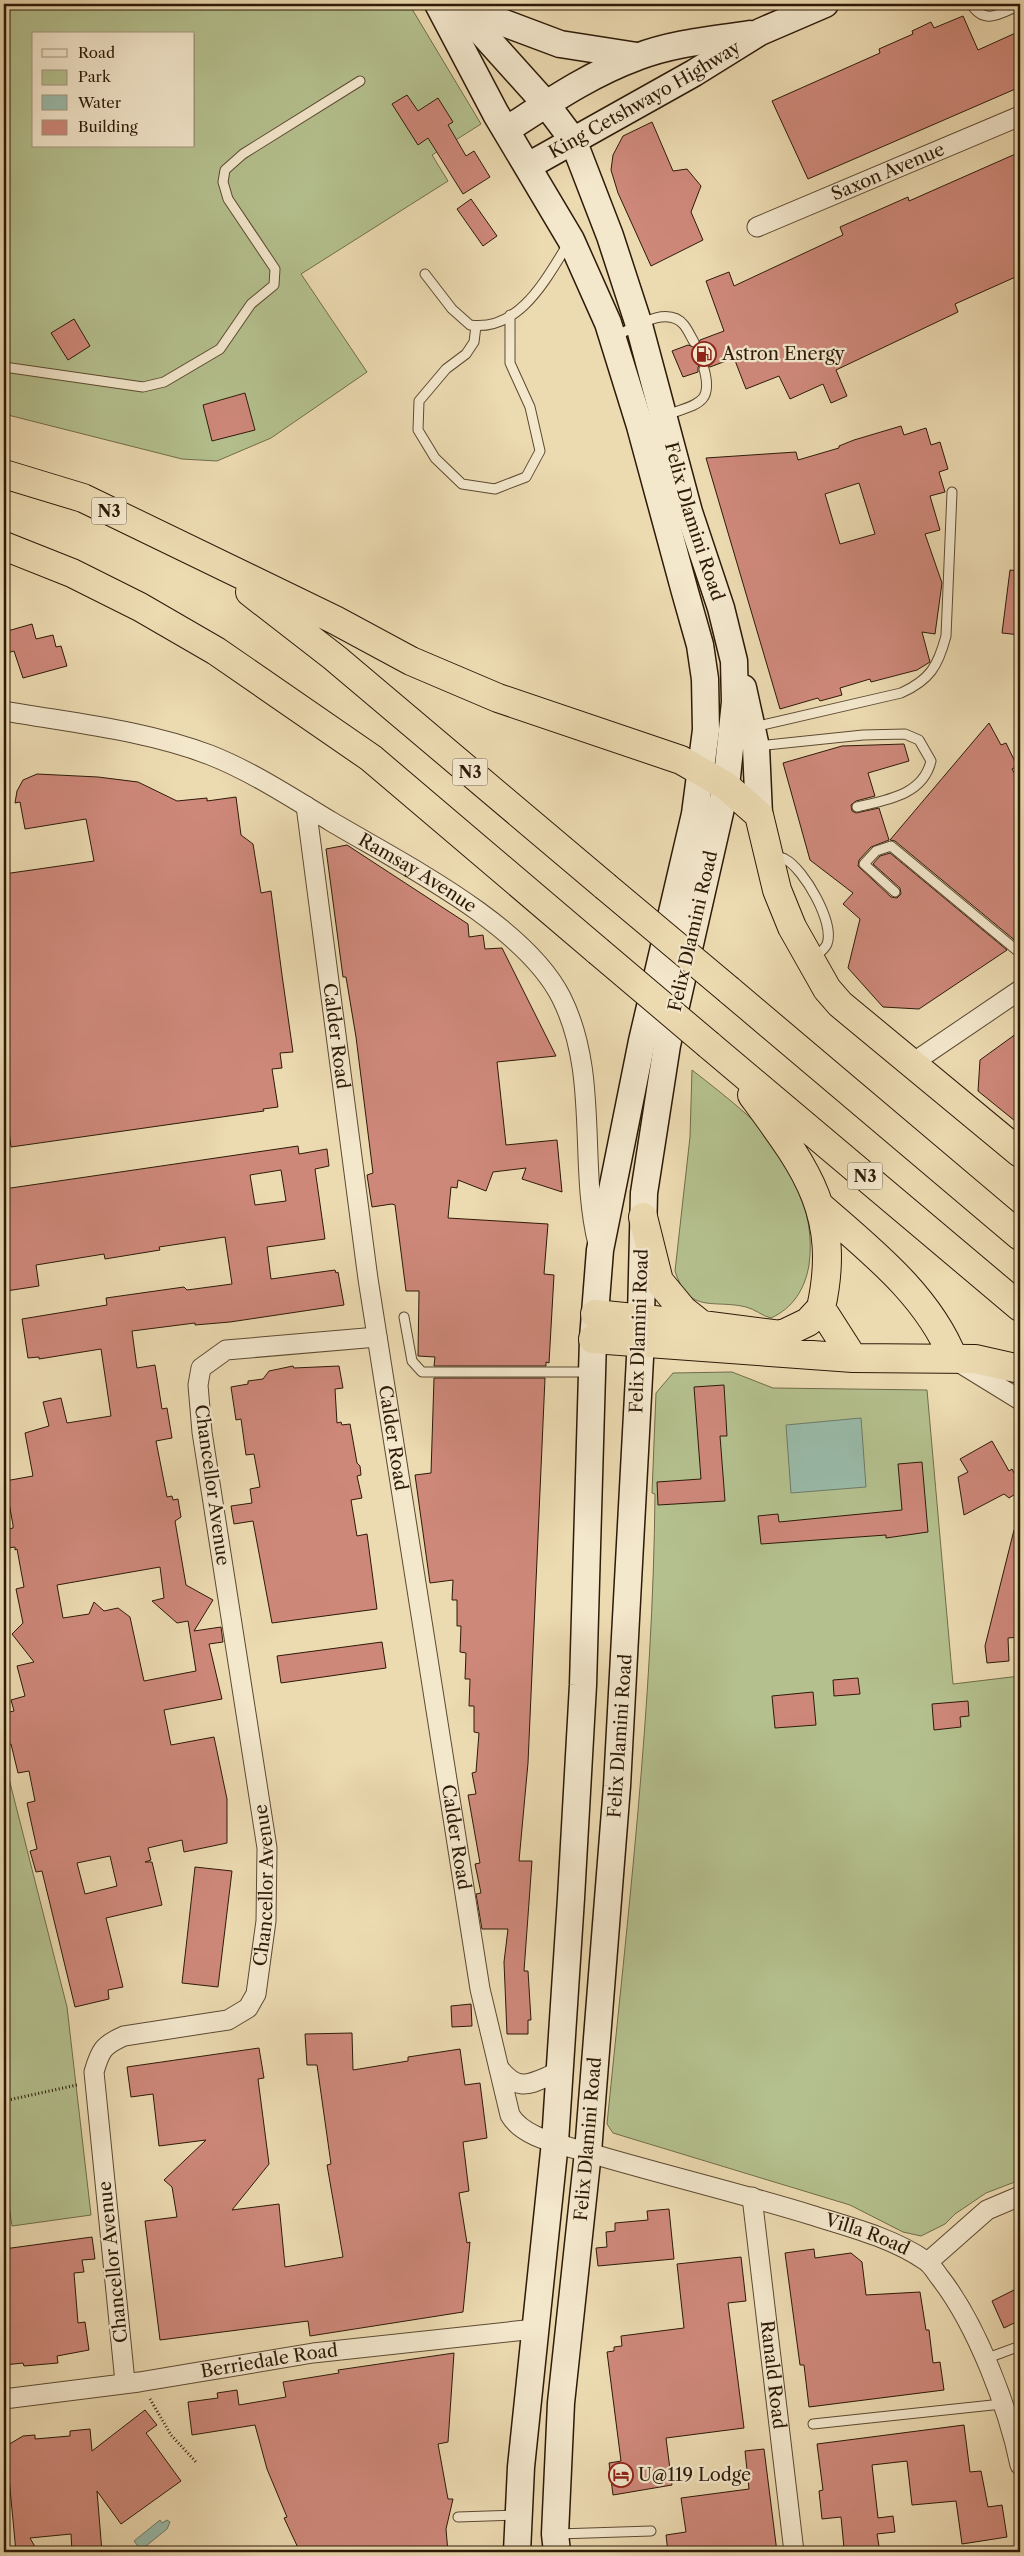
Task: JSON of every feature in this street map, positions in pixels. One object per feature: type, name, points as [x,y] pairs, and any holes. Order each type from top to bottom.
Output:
[{"type":"highway","name":"N3","points":[[4,474],[83,498],[209,560],[334,658],[1020,1236]]},
{"type":"highway","name":"N3","points":[[4,546],[72,573],[140,606],[216,651],[371,758],[1020,1308]]},
{"type":"highway","points":[[209,560],[335,620],[411,662],[498,698],[681,760],[726,786],[759,815],[780,897],[792,927],[811,962],[840,1004],[1020,1153]]},
{"type":"highway","points":[[641,1330],[702,1325],[781,1335],[808,1322],[821,1308],[827,1281],[826,1248],[821,1207],[810,1180],[793,1151],[718,1053]]},
{"type":"highway","points":[[821,1207],[872,1252],[929,1314],[945,1339],[953,1358]]},
{"type":"highway","points":[[643,1217],[659,1281],[683,1310],[702,1325]]},
{"type":"highway","points":[[821,1308],[853,1358]]},
{"type":"highway","points":[[594,1326],[641,1330],[853,1358],[987,1360],[1020,1369]]},
{"type":"main road","points":[[438,4],[506,130]]},
{"type":"main road","points":[[456,4],[546,104]]},
{"type":"main road","points":[[464,4],[496,20],[560,44],[637,56]]},
{"type":"main road","name":"King Cetshwayo Highway","points":[[528,166],[694,73],[760,32],[824,4]]},
{"type":"main road","name":"King Cetshwayo Highway","points":[[506,130],[590,78],[637,56],[683,44],[760,32]]},
{"type":"main road","name":"Felix Dlamini Road","points":[[517,2552],[518,2515],[555,2142],[560,2072],[583,1685],[594,1326],[600,1250],[642,1041],[695,814],[706,730],[705,679],[700,645],[652,421],[639,325],[610,236],[573,140],[546,104]]},
{"type":"main road","name":"Felix Dlamini Road","points":[[506,130],[571,240],[608,323],[612,338],[652,421],[689,512],[721,608],[734,661],[747,734],[726,786],[666,1045],[644,1193],[641,1330],[622,1719],[588,2152],[562,2403],[556,2543]]},
{"type":"main road","points":[[747,734],[759,815]]},
{"type":"street","name":"Saxon Avenue","points":[[757,227],[1020,116]]},
{"type":"street","name":"Ramsay Avenue","points":[[4,711],[141,734],[209,755],[255,776],[398,860],[498,926],[533,957],[561,997],[579,1048],[588,1119],[593,1225],[600,1250]]},
{"type":"street","name":"Calder Road","points":[[306,806],[357,1200],[377,1337],[480,1989],[510,2115],[515,2125],[555,2142]]},
{"type":"street","points":[[912,1064],[1020,990]]},
{"type":"street","name":"Chancellor Avenue","points":[[132,2382],[94,2072],[99,2054],[108,2043],[124,2036],[228,2020],[242,2013],[256,1994],[269,1883],[267,1848],[202,1432],[198,1385],[201,1368],[226,1350],[377,1337]]},
{"type":"street","points":[[953,1358],[1020,1400]]},
{"type":"street","name":"Calder Road","points":[[499,2066],[509,2080],[516,2084],[526,2084],[560,2072]]},
{"type":"street","name":"Villa Road","points":[[555,2142],[752,2197],[862,2231],[894,2244],[928,2262],[956,2298],[985,2359],[1019,2453]]},
{"type":"street","points":[[928,2262],[988,2210],[1020,2196]]},
{"type":"street","name":"Ranald Road","points":[[752,2197],[794,2552]]},
{"type":"street","name":"Berriedale Road","points":[[4,2399],[132,2382],[313,2353],[535,2329]]},
{"type":"lane","points":[[972,4],[977,12],[984,17],[996,16],[1020,5]]},
{"type":"lane","points":[[4,367],[143,386],[164,382],[220,348],[242,314],[274,285],[276,277],[275,269],[228,199],[223,182],[226,170],[244,154],[360,81]]},
{"type":"lane","points":[[425,274],[452,309],[470,325],[493,325],[510,315],[538,291],[571,240]]},
{"type":"lane","points":[[476,326],[474,342],[466,354],[446,370],[419,401],[418,430],[435,458],[462,484],[495,488],[526,476],[540,450],[530,407],[510,363],[510,315]]},
{"type":"lane","points":[[612,338],[663,316],[672,317],[684,324],[694,342]]},
{"type":"lane","points":[[652,421],[698,403],[707,395],[709,386],[704,369]]},
{"type":"lane","points":[[747,734],[901,693],[918,686],[929,675],[940,659],[946,636],[952,492]]},
{"type":"lane","points":[[747,734],[905,734],[918,740],[930,761],[928,775],[917,786],[892,799],[857,807]]},
{"type":"lane","points":[[895,892],[864,864],[876,850],[891,846],[1020,953]]},
{"type":"lane","points":[[404,1317],[412,1361],[422,1372],[593,1372]]},
{"type":"lane","points":[[985,2359],[1020,2346]]},
{"type":"lane","points":[[813,2424],[1002,2404]]},
{"type":"lane","points":[[458,2517],[518,2515]]},
{"type":"lane","points":[[556,2543],[651,2531]]},
{"type":"path","points":[[4,2101],[43,2091],[95,2082]]},
{"type":"path","points":[[132,2382],[171,2434],[196,2462]]},
{"type":"green space","points":[[4,4],[409,4],[481,124],[432,155],[448,181],[301,274],[367,372],[271,438],[217,461],[182,459],[4,414]]},
{"type":"green space","points":[[692,1070],[760,1127],[786,1162],[803,1202],[810,1244],[807,1274],[797,1297],[786,1309],[771,1318],[746,1307],[713,1304],[695,1300],[681,1285],[675,1271],[690,1137]]},
{"type":"green space","points":[[732,1372],[773,1388],[927,1390],[953,1684],[1020,1676],[1020,2180],[986,2193],[955,2214],[945,2224],[921,2236],[903,2232],[850,2205],[613,2133],[607,2124],[631,1888],[650,1652],[655,1494],[652,1493],[656,1393],[673,1373]]},
{"type":"green space","points":[[4,1759],[67,2007],[91,2215],[12,2226],[4,2173]]},
{"type":"water","points":[[861,1418],[866,1487],[791,1493],[786,1425]]},
{"type":"water","points":[[160,2520],[162,2523],[167,2520],[170,2522],[167,2529],[141,2550],[134,2541]]},
{"type":"building","points":[[963,16],[978,50],[1020,31],[1020,87],[808,179],[772,101],[880,53],[879,49],[913,34],[912,31],[931,22],[934,28]]},
{"type":"building","points":[[407,95],[418,111],[438,98],[453,122],[448,125],[466,156],[474,151],[490,177],[463,194],[428,138],[418,145],[392,104]]},
{"type":"building","points":[[652,122],[673,171],[687,169],[701,186],[691,212],[703,240],[651,266],[618,193],[611,170],[613,155],[623,136]]},
{"type":"building","points":[[1020,152],[1020,275],[955,304],[958,312],[836,370],[847,396],[831,403],[823,384],[790,399],[779,376],[746,389],[734,358],[710,367],[702,363],[698,367],[698,372],[683,377],[672,351],[688,345],[697,348],[700,340],[724,331],[706,281],[729,272],[734,286],[843,235],[840,227],[908,197],[909,201]]},
{"type":"building","points":[[471,199],[497,236],[483,246],[457,209]]},
{"type":"building","points":[[74,319],[90,346],[68,360],[51,333]]},
{"type":"building","points":[[245,393],[255,430],[212,441],[203,405]]},
{"type":"building","points":[[901,426],[904,435],[926,428],[931,445],[940,442],[948,469],[939,472],[945,492],[930,496],[940,530],[925,534],[942,583],[935,634],[922,632],[930,662],[917,670],[871,682],[870,679],[840,688],[842,695],[820,701],[818,698],[780,709],[706,458],[796,452],[798,460],[839,448],[839,446]],"holes":[[[859,483],[875,534],[840,544],[825,494]]]},
{"type":"building","points":[[1010,570],[1020,571],[1020,635],[1002,633]]},
{"type":"building","points":[[32,624],[36,639],[53,635],[56,647],[61,646],[67,666],[23,678],[14,651],[4,654],[4,632]]},
{"type":"building","points":[[989,723],[1001,745],[1006,743],[1017,766],[1012,769],[1020,783],[1020,941],[1018,943],[895,841],[890,840]]},
{"type":"building","points":[[904,744],[909,761],[868,773],[875,796],[856,801],[851,805],[852,811],[856,813],[879,808],[889,840],[871,847],[859,860],[858,866],[891,897],[897,898],[901,894],[900,888],[873,864],[880,856],[890,853],[1007,950],[919,1009],[883,1007],[848,968],[860,919],[843,904],[853,893],[810,860],[783,763],[842,746]]},
{"type":"building","points":[[37,774],[98,777],[138,782],[177,801],[207,798],[207,801],[236,797],[241,835],[253,844],[261,893],[271,891],[293,1052],[280,1053],[282,1068],[272,1069],[278,1107],[263,1109],[264,1111],[11,1147],[4,1091],[4,874],[94,861],[86,819],[25,829],[20,802],[15,803],[17,791],[23,780]]},
{"type":"building","points":[[347,845],[468,924],[469,937],[483,935],[485,949],[502,948],[556,1056],[497,1062],[506,1145],[557,1140],[562,1192],[522,1179],[526,1168],[493,1172],[486,1191],[458,1180],[457,1188],[451,1187],[448,1218],[548,1224],[544,1274],[554,1275],[549,1363],[546,1362],[546,1366],[434,1366],[435,1357],[418,1356],[419,1291],[406,1291],[395,1205],[372,1207],[367,1175],[373,1173],[356,1037],[346,977],[343,977],[326,849]]},
{"type":"building","points":[[1020,1031],[1020,1125],[978,1091],[980,1060]]},
{"type":"building","points":[[298,1146],[299,1154],[327,1149],[329,1166],[315,1169],[325,1239],[267,1247],[271,1279],[335,1270],[336,1273],[338,1272],[344,1305],[230,1322],[195,1325],[195,1323],[132,1331],[137,1368],[155,1365],[162,1409],[167,1408],[172,1438],[156,1441],[167,1497],[172,1496],[173,1500],[178,1499],[181,1517],[175,1521],[186,1585],[213,1600],[194,1631],[221,1627],[223,1642],[209,1644],[222,1699],[164,1710],[171,1745],[214,1737],[227,1799],[227,1843],[184,1852],[182,1840],[148,1848],[151,1860],[145,1862],[152,1862],[162,1905],[106,1918],[123,1987],[108,1990],[109,1999],[75,2007],[42,1871],[36,1872],[30,1851],[37,1849],[27,1803],[35,1801],[29,1771],[18,1773],[11,1744],[4,1746],[4,1725],[7,1725],[5,1713],[14,1711],[11,1700],[25,1696],[17,1666],[34,1662],[12,1634],[23,1623],[16,1589],[24,1587],[17,1549],[15,1550],[15,1547],[8,1548],[5,1530],[13,1528],[13,1525],[5,1481],[33,1476],[25,1433],[49,1426],[43,1402],[61,1398],[67,1423],[111,1416],[101,1349],[39,1359],[39,1357],[28,1358],[22,1319],[107,1305],[106,1298],[184,1287],[187,1290],[232,1284],[225,1237],[159,1247],[160,1250],[105,1259],[104,1254],[36,1265],[39,1286],[6,1291],[4,1288],[4,1189]],"holes":[[[281,1170],[286,1201],[255,1205],[250,1175]],[[160,1567],[164,1598],[152,1601],[177,1623],[188,1621],[196,1671],[144,1681],[130,1617],[118,1608],[104,1611],[94,1602],[89,1614],[63,1618],[57,1585]],[[110,1856],[117,1886],[85,1894],[77,1863]]]},
{"type":"building","points":[[293,1366],[294,1368],[339,1366],[343,1388],[335,1389],[337,1423],[341,1422],[342,1425],[350,1424],[357,1463],[360,1466],[361,1475],[357,1476],[362,1498],[351,1500],[357,1536],[367,1534],[377,1609],[272,1623],[253,1521],[234,1524],[231,1506],[252,1503],[250,1489],[260,1487],[254,1454],[246,1455],[241,1419],[236,1420],[231,1387],[248,1384],[248,1381],[263,1379],[269,1371]]},
{"type":"building","points":[[434,1378],[545,1378],[528,1763],[519,1861],[532,1861],[524,1971],[528,1971],[531,2020],[528,2020],[528,2034],[507,2034],[504,1962],[508,1929],[482,1929],[476,1894],[481,1893],[475,1864],[480,1863],[468,1795],[476,1794],[472,1773],[476,1772],[479,1733],[474,1732],[474,1706],[469,1706],[470,1679],[465,1679],[466,1653],[460,1652],[461,1626],[457,1626],[457,1600],[452,1600],[453,1580],[430,1583],[415,1475],[431,1473]]},
{"type":"building","points":[[724,1385],[727,1436],[720,1436],[725,1501],[658,1505],[657,1482],[701,1479],[694,1387]]},
{"type":"building","points":[[992,1441],[1009,1471],[1012,1469],[1020,1484],[1020,1491],[1009,1498],[1004,1494],[964,1515],[958,1477],[968,1472],[960,1459]]},
{"type":"building","points":[[922,1462],[928,1532],[886,1538],[886,1535],[761,1544],[758,1516],[778,1514],[779,1522],[902,1510],[898,1464]]},
{"type":"building","points":[[1014,1530],[1020,1530],[1020,1637],[1008,1638],[1009,1661],[987,1663],[985,1646]]},
{"type":"building","points":[[382,1642],[386,1668],[281,1683],[277,1656]]},
{"type":"building","points":[[858,1678],[860,1694],[834,1696],[833,1680]]},
{"type":"building","points":[[813,1692],[816,1725],[775,1728],[772,1696]]},
{"type":"building","points":[[968,1701],[969,1716],[960,1717],[961,1727],[934,1730],[932,1704]]},
{"type":"building","points":[[195,1867],[232,1871],[218,1987],[182,1983]]},
{"type":"building","points":[[471,2004],[472,2026],[452,2027],[451,2006]]},
{"type":"building","points":[[352,2033],[353,2070],[408,2061],[408,2057],[460,2049],[465,2085],[480,2083],[487,2138],[463,2142],[469,2191],[459,2193],[467,2243],[470,2242],[463,2312],[310,2336],[308,2321],[160,2340],[145,2221],[177,2217],[172,2187],[164,2180],[206,2140],[159,2146],[153,2094],[131,2097],[127,2067],[259,2048],[264,2078],[258,2079],[269,2164],[232,2210],[279,2204],[285,2267],[343,2257],[327,2165],[331,2164],[317,2065],[307,2065],[305,2034]]},
{"type":"building","points":[[669,2209],[674,2259],[598,2266],[596,2248],[607,2247],[606,2232],[615,2231],[615,2223],[648,2220],[647,2211]]},
{"type":"building","points":[[92,2237],[95,2259],[82,2260],[84,2272],[74,2273],[78,2323],[85,2322],[89,2350],[57,2356],[58,2363],[24,2366],[23,2363],[4,2365],[4,2249]]},
{"type":"building","points":[[814,2249],[815,2258],[851,2253],[862,2262],[866,2295],[920,2292],[926,2330],[929,2330],[933,2363],[940,2362],[944,2390],[809,2407],[804,2365],[800,2365],[785,2253]]},
{"type":"building","points":[[741,2257],[746,2301],[728,2303],[744,2428],[666,2438],[672,2485],[613,2495],[609,2463],[621,2461],[607,2352],[614,2351],[614,2347],[622,2346],[621,2336],[684,2328],[677,2264]]},
{"type":"building","points":[[1020,2287],[1020,2320],[1004,2328],[992,2301]]},
{"type":"building","points":[[454,2353],[448,2442],[438,2444],[448,2499],[453,2499],[446,2529],[448,2552],[300,2552],[284,2518],[287,2517],[267,2469],[255,2425],[192,2435],[188,2402],[218,2398],[217,2393],[237,2390],[239,2405],[286,2397],[283,2382],[339,2373],[338,2370]]},
{"type":"building","points":[[145,2410],[157,2425],[146,2433],[181,2481],[121,2524],[97,2491],[102,2552],[72,2552],[71,2534],[30,2538],[38,2552],[16,2552],[6,2446],[23,2436],[35,2435],[35,2439],[70,2436],[70,2431],[90,2429],[92,2451]]},
{"type":"building","points":[[964,2425],[970,2472],[981,2471],[988,2507],[1002,2505],[1007,2537],[962,2544],[956,2501],[912,2505],[907,2461],[872,2465],[878,2518],[893,2516],[895,2532],[877,2534],[880,2552],[847,2552],[847,2548],[844,2548],[841,2517],[822,2519],[819,2491],[823,2490],[817,2444]]},
{"type":"building","points":[[764,2449],[777,2552],[668,2552],[666,2535],[686,2532],[681,2498],[749,2489],[745,2451]]},
{"type":"place","name":"Astron Energy","points":[[704,354]]},
{"type":"place","name":"U@119 Lodge","points":[[621,2475]]}]
